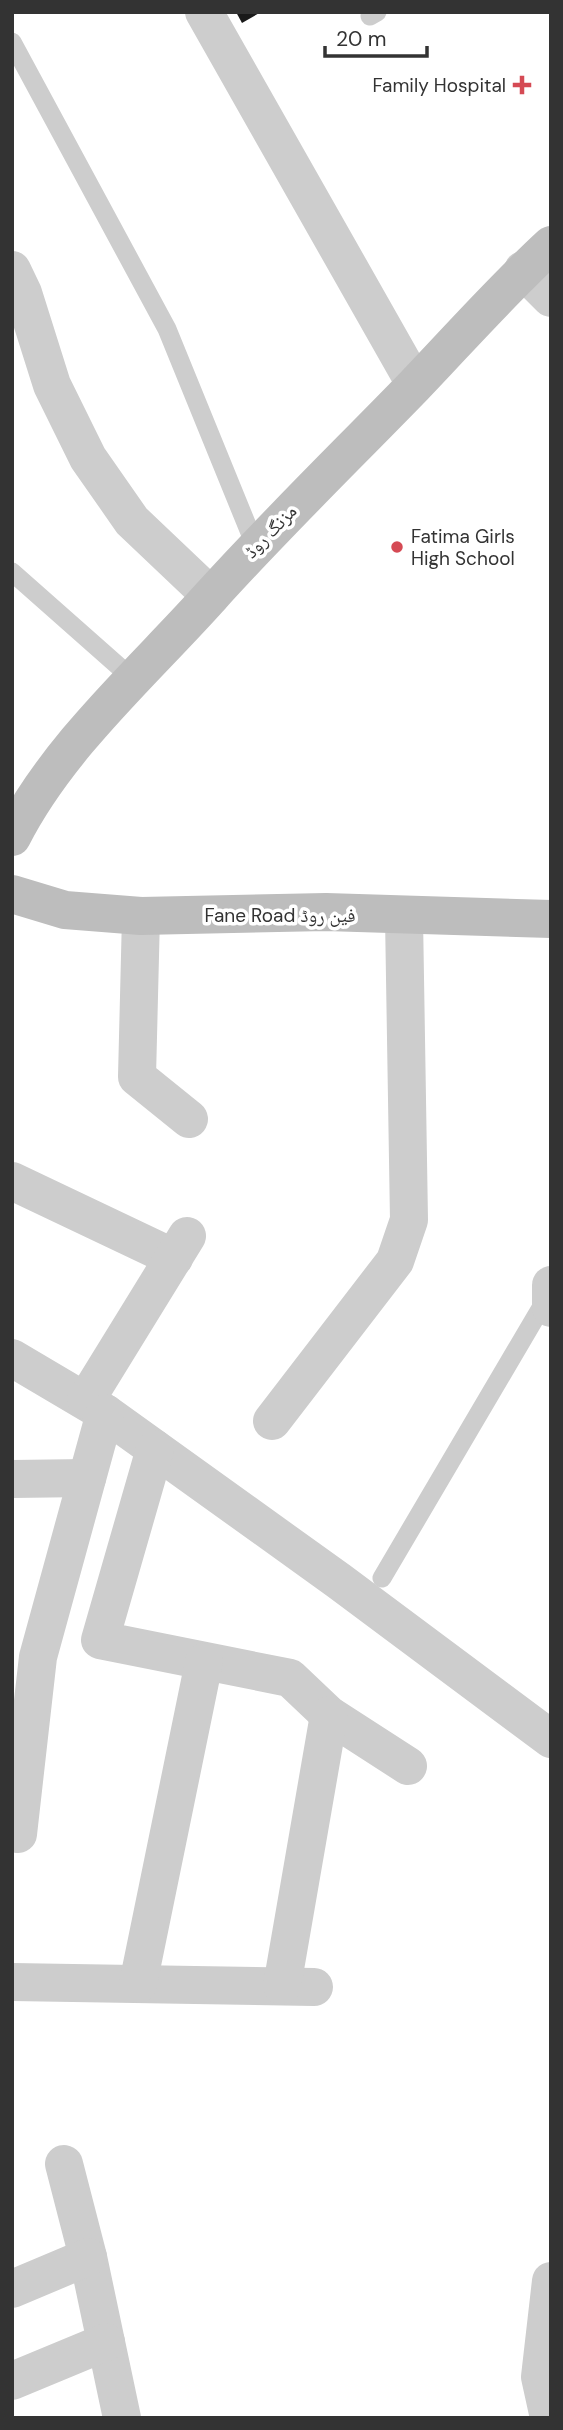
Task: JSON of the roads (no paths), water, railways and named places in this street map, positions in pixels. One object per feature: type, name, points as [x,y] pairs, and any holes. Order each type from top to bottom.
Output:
[{"type":"main road","name":"مزنگ روڈ","points":[[12,837],[45,782],[133,679],[255,545],[415,384],[523,270],[551,245]]},
{"type":"main road","name":"Fane Road فین روڈ","points":[[12,894],[65,910],[141,916],[327,912],[551,919]]},
{"type":"street","points":[[204,12],[415,384]]},
{"type":"street","points":[[12,270],[23,293],[52,385],[88,458],[132,521],[211,596]]},
{"type":"street","points":[[523,270],[551,298]]},
{"type":"street","points":[[141,916],[137,1077],[189,1119]]},
{"type":"street","points":[[272,1421],[395,1261],[409,1220],[404,916]]},
{"type":"street","points":[[12,1181],[180,1247],[95,1406],[87,1478],[38,1657],[18,1834]]},
{"type":"street","points":[[12,1358],[95,1406],[551,1739]]},
{"type":"street","points":[[155,1449],[100,1640],[289,1678],[329,1715],[408,1766]]},
{"type":"street","points":[[12,1479],[87,1478]]},
{"type":"street","points":[[138,1984],[204,1662]]},
{"type":"street","points":[[12,1982],[298,1987],[329,1715]]},
{"type":"street","points":[[64,2164],[88,2257],[122,2418]]},
{"type":"street","points":[[12,2288],[88,2257]]},
{"type":"street","points":[[549,2418],[540,2376],[550,2288]]},
{"type":"street","points":[[12,2381],[106,2342]]},
{"type":"lane","points":[[12,42],[167,329],[255,545]]},
{"type":"lane","points":[[12,572],[133,679]]},
{"type":"lane","points":[[382,1578],[550,1296]]},
{"type":"place","name":"Family Hospital","points":[[522,85]]},
{"type":"place","name":"Fatima Girls High School","points":[[397,547]]}]
